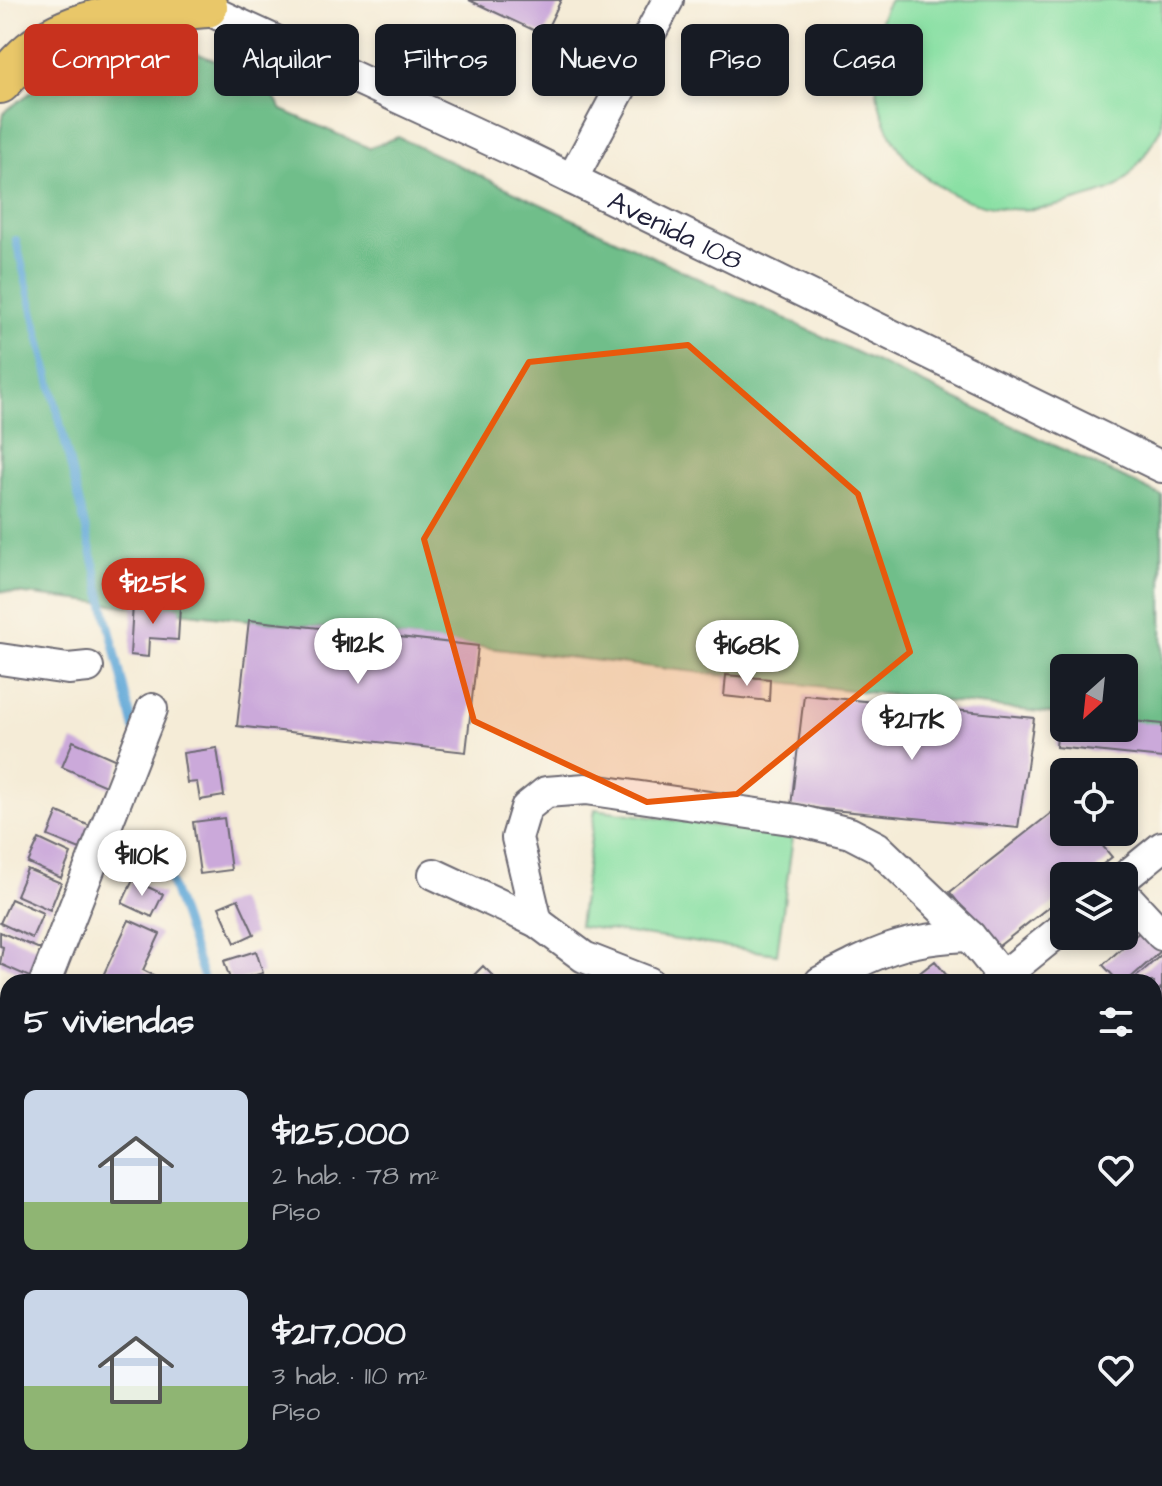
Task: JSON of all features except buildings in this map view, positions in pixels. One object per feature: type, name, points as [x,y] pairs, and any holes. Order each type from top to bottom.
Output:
[{"type":"main road","points":[[0,83],[33,49],[70,27],[125,14],[212,5]]},
{"type":"street","points":[[572,179],[668,0]]},
{"type":"street","name":"Avenida 108","points":[[212,5],[1162,467]]},
{"type":"street","points":[[0,659],[68,669],[88,667]]},
{"type":"street","points":[[48,974],[152,709]]},
{"type":"street","points":[[537,922],[517,838],[526,808],[546,792],[586,789],[797,820],[850,833],[877,847],[970,936],[998,974]]},
{"type":"street","points":[[1138,867],[1162,847]]},
{"type":"street","points":[[434,874],[537,922],[584,957],[628,974]]},
{"type":"street","points":[[1138,909],[1162,935]]},
{"type":"street","points":[[835,974],[886,947],[927,937],[970,936]]},
{"type":"street","points":[[1009,974],[1050,939]]},
{"type":"highlighted area","points":[[688,345],[858,494],[910,652],[737,794],[647,802],[474,721],[424,539],[529,362]]},
{"type":"green space","points":[[890,0],[1162,0],[1161,127],[1133,170],[1123,182],[1108,191],[1042,208],[1007,209],[974,202],[944,189],[917,170],[896,144],[882,112],[879,96],[923,96],[923,24],[879,24]]},
{"type":"green space","points":[[198,54],[214,60],[214,96],[273,96],[282,110],[369,148],[398,137],[1162,496],[1162,726],[1138,723],[1138,654],[1050,654],[1050,713],[0,591],[0,133],[4,112],[27,96],[198,96]]},
{"type":"green space","points":[[595,809],[793,837],[777,954],[579,926]]},
{"type":"waterway","points":[[16,240],[134,729]]},
{"type":"waterway","points":[[167,872],[202,974]]}]
